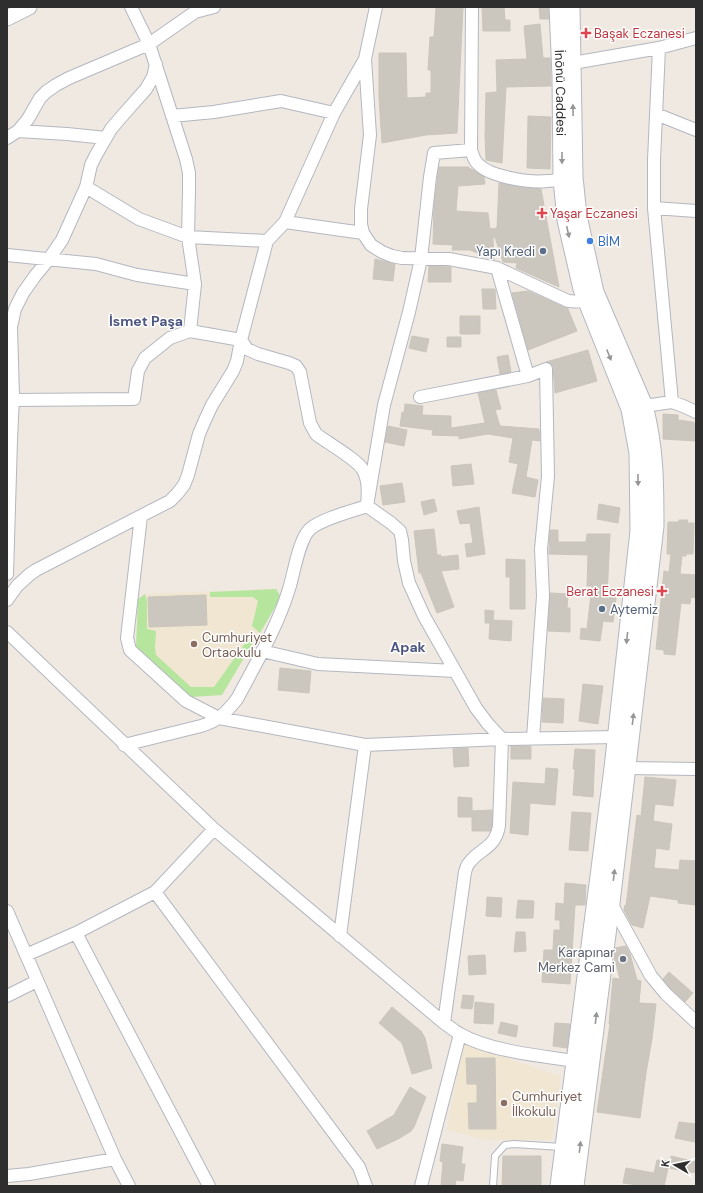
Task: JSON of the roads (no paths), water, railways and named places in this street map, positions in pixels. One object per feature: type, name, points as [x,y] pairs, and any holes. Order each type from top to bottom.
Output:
[{"type":"main road","name":"İnönü Caddesi","points":[[558,7],[568,178]]},
{"type":"main road","name":"İnönü Caddesi","points":[[568,178],[573,63],[571,7]]},
{"type":"main road","points":[[568,178],[566,220],[582,289],[590,296],[644,406],[649,426],[655,469],[656,526],[623,737]]},
{"type":"main road","points":[[575,1186],[611,903],[639,531],[638,454],[630,409],[590,296]]},
{"type":"main road","points":[[559,1186],[575,1061],[620,768]]},
{"type":"street","points":[[7,18],[29,7]]},
{"type":"street","points":[[131,7],[149,44],[156,64],[189,173],[188,237],[195,284],[190,331]]},
{"type":"street","points":[[7,138],[18,131],[28,119],[40,98],[56,85],[149,44],[198,10],[214,7]]},
{"type":"street","points":[[376,7],[366,59],[370,135],[361,209],[361,224],[363,233],[371,245],[382,252],[397,257],[449,260],[497,268],[568,300],[576,302],[590,296]]},
{"type":"street","points":[[472,7],[471,150],[473,157],[477,164],[494,174],[532,181],[548,182],[568,178]]},
{"type":"street","points":[[573,63],[659,48],[696,38]]},
{"type":"street","points":[[659,48],[654,160],[654,208],[672,402]]},
{"type":"street","points":[[7,600],[17,586],[36,570],[170,501],[178,494],[184,485],[199,434],[212,405],[233,371],[237,360],[267,241],[285,222],[334,113],[366,59]]},
{"type":"street","points":[[7,574],[9,440],[13,400],[11,326],[15,309],[23,293],[62,240],[86,187],[91,165],[106,138],[123,115],[146,89],[153,77],[156,64]]},
{"type":"street","points":[[172,116],[214,112],[281,101],[334,113]]},
{"type":"street","points":[[656,114],[696,130]]},
{"type":"street","points":[[18,131],[106,138]]},
{"type":"street","points":[[367,506],[384,405],[409,312],[421,259],[434,153],[471,150]]},
{"type":"street","points":[[86,187],[139,219],[188,237],[267,241]]},
{"type":"street","points":[[654,208],[696,211]]},
{"type":"street","points":[[285,222],[363,233]]},
{"type":"street","points":[[7,255],[96,264],[137,275],[195,284]]},
{"type":"street","points":[[497,268],[528,376]]},
{"type":"street","points":[[13,400],[134,399],[138,371],[145,358],[170,338],[190,331],[241,340],[248,349],[258,354],[296,366],[300,372],[312,429],[316,434],[354,460],[363,468],[367,479],[367,506]]},
{"type":"street","points":[[420,397],[528,376],[546,369],[548,476],[541,549],[543,596],[533,738]]},
{"type":"street","points":[[644,406],[672,402],[695,409]]},
{"type":"street","points":[[124,745],[201,726],[219,718],[228,711],[236,699],[281,614],[304,537],[309,529],[318,523],[367,506]]},
{"type":"street","points":[[367,506],[400,531],[409,583],[424,616],[476,708],[502,739],[498,833],[494,840],[469,863],[465,872],[444,1023]]},
{"type":"street","points":[[141,516],[127,638],[130,650],[186,701],[219,718],[365,745],[533,738],[623,737]]},
{"type":"street","points":[[7,632],[214,830],[444,1023],[460,1034],[477,1042],[493,1047],[575,1061]]},
{"type":"street","points":[[262,651],[318,664],[455,671]]},
{"type":"street","points":[[340,936],[365,745]]},
{"type":"street","points":[[620,768],[696,769]]},
{"type":"street","points":[[26,955],[76,932],[155,892],[214,830]]},
{"type":"street","points":[[155,892],[359,1167],[366,1186]]},
{"type":"street","points":[[611,903],[650,976],[666,994],[696,1022]]},
{"type":"street","points":[[7,911],[125,1182]]},
{"type":"street","points":[[76,932],[209,1186]]},
{"type":"street","points":[[7,996],[38,981]]},
{"type":"street","points":[[421,1186],[460,1034]]},
{"type":"street","points":[[7,1176],[29,1174],[114,1159]]},
{"type":"lane","points":[[493,1186],[495,1156],[504,1145],[514,1144],[564,1147]]},
{"type":"place","name":"Başak Eczanesi","points":[[586,33]]},
{"type":"place","name":"Yaşar Eczanesi","points":[[542,213]]},
{"type":"place","name":"BİM","points":[[590,241]]},
{"type":"place","name":"Yapı Kredi","points":[[543,251]]},
{"type":"place","name":"Berat Eczanesi","points":[[662,591]]},
{"type":"place","name":"Aytemiz","points":[[602,609]]},
{"type":"place","name":"Cumhuriyet Ortaokulu","points":[[194,644]]},
{"type":"place","name":"Karapınar Merkez Cami","points":[[623,959]]},
{"type":"place","name":"Cumhuriyet İlkokulu","points":[[504,1103]]},
{"type":"district","name":"İsmet Paşa","points":[[146,321]]},
{"type":"district","name":"Apak","points":[[408,647]]}]
